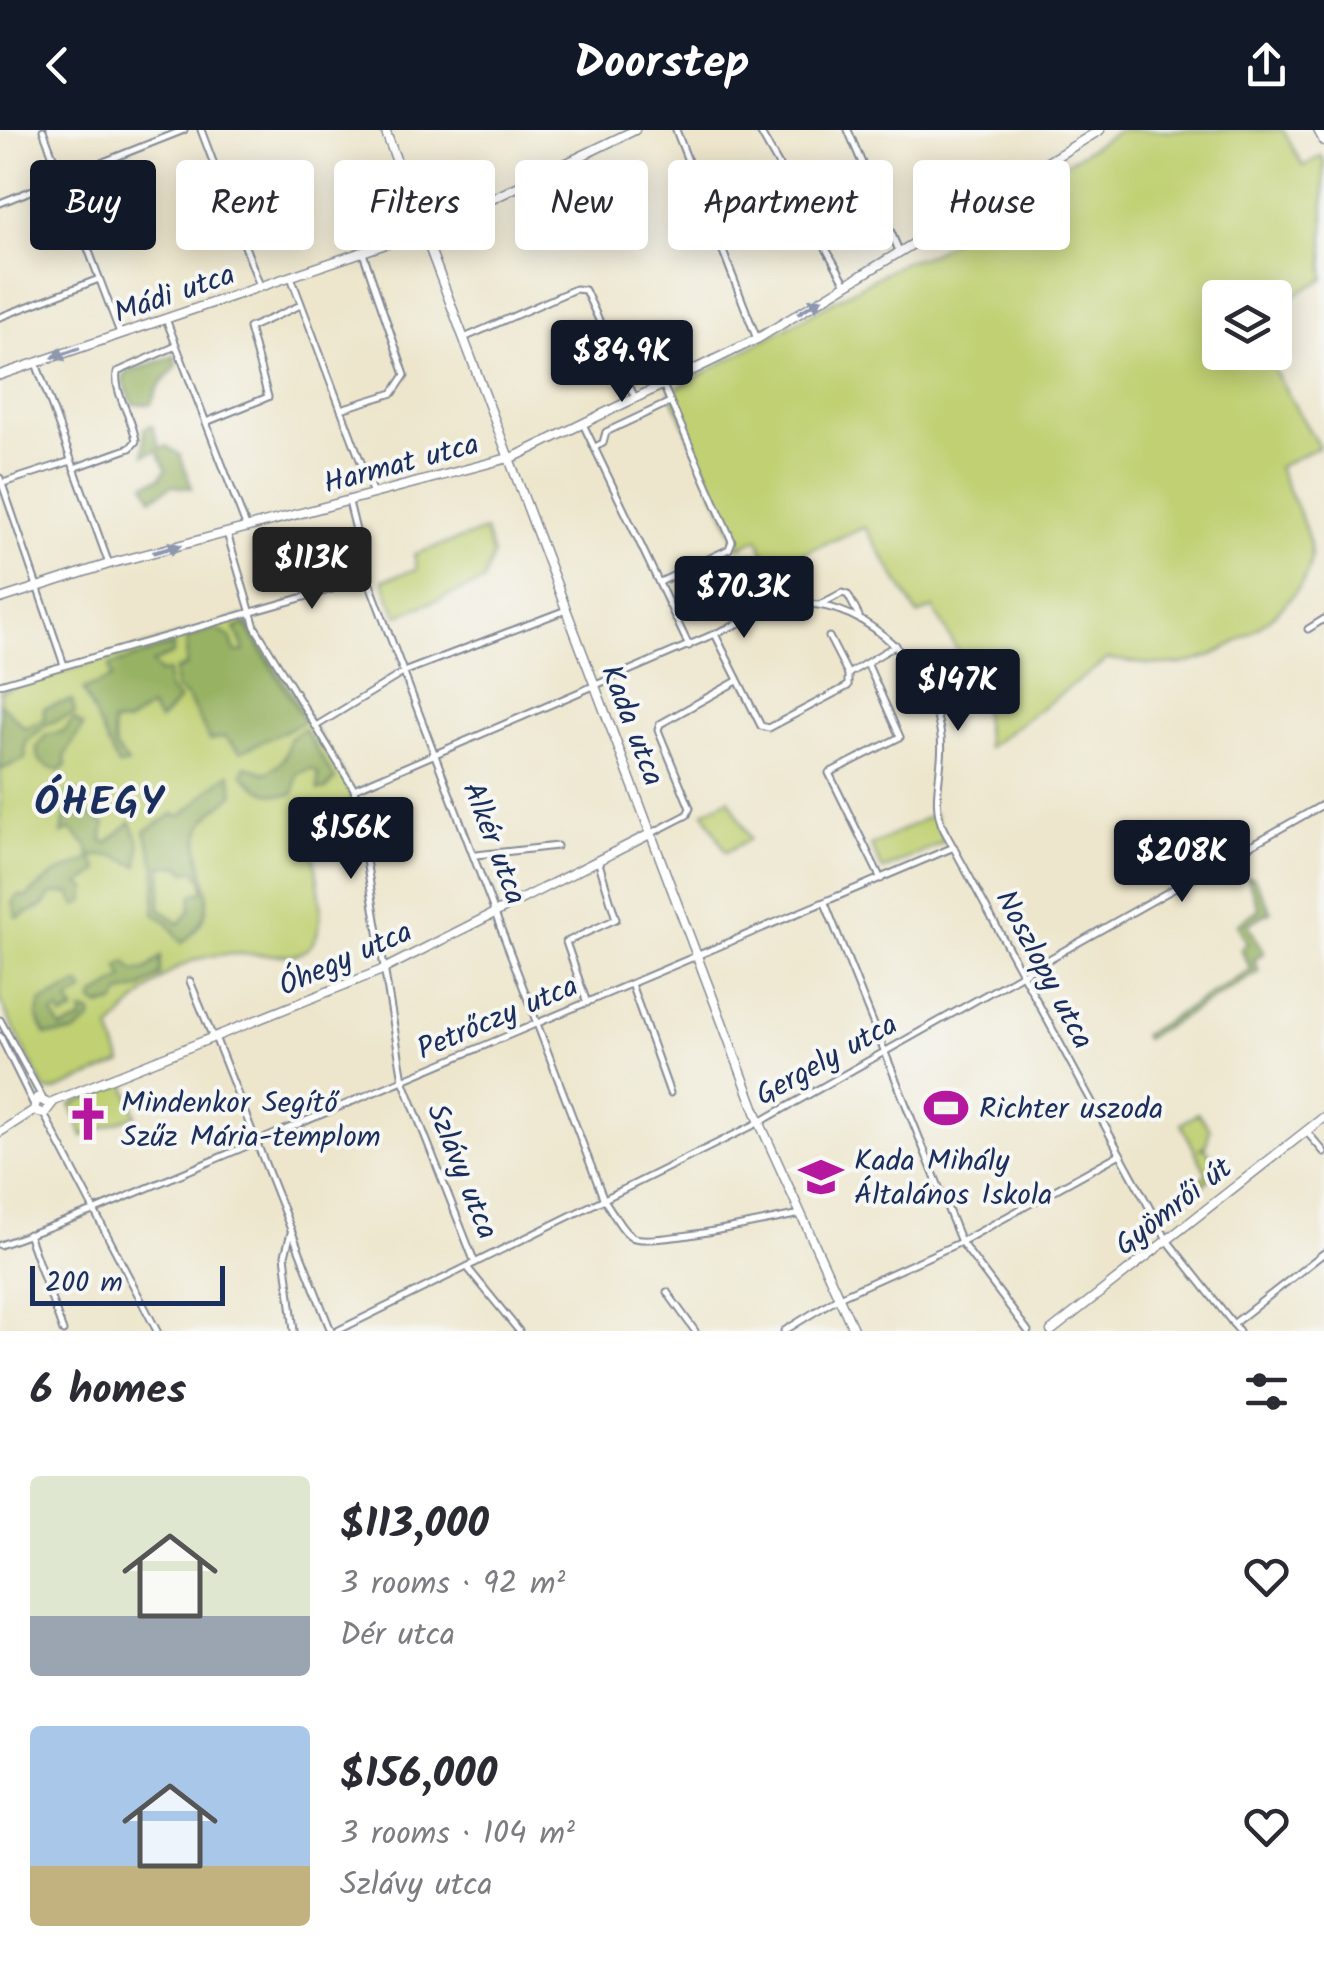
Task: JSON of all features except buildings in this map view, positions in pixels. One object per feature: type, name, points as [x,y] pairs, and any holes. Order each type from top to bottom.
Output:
[{"type":"street","points":[[43,130],[55,160]]},
{"type":"street","points":[[108,160],[184,130]]},
{"type":"street","points":[[202,130],[261,288]]},
{"type":"street","name":"Kada utca","points":[[384,130],[396,160]]},
{"type":"street","name":"Mádi utca","points":[[495,198],[635,130]]},
{"type":"street","points":[[676,130],[758,340]]},
{"type":"street","points":[[759,130],[846,284]]},
{"type":"street","points":[[848,130],[900,254]]},
{"type":"street","name":"Harmat utca","points":[[0,599],[109,564],[508,458],[758,340],[1100,130]]},
{"type":"street","points":[[1318,130],[1324,141]]},
{"type":"street","points":[[0,203],[30,191]]},
{"type":"street","points":[[89,250],[121,335]]},
{"type":"street","name":"Mádi utca","points":[[0,375],[373,250]]},
{"type":"street","name":"Kada utca","points":[[431,250],[760,1122],[854,1331]]},
{"type":"street","points":[[341,409],[393,392],[405,375],[362,254]]},
{"type":"street","points":[[290,278],[373,494]]},
{"type":"street","points":[[0,318],[100,279]]},
{"type":"street","points":[[464,338],[575,289],[589,293],[635,398]]},
{"type":"street","points":[[206,422],[268,396],[249,328],[301,305]]},
{"type":"street","points":[[166,320],[247,528]]},
{"type":"street","points":[[64,665],[40,584],[1,482],[130,448],[136,440],[134,426],[116,383],[116,372],[177,346]]},
{"type":"street","points":[[36,363],[109,564]]},
{"type":"street","points":[[660,582],[728,549],[732,541],[663,385]]},
{"type":"street","points":[[594,447],[602,444],[606,432],[670,402]]},
{"type":"street","points":[[583,424],[689,646]]},
{"type":"street","name":"Alkér utca","points":[[348,501],[368,579],[604,1200],[628,1234],[638,1239],[678,1236],[801,1214]]},
{"type":"street","name":"Szlávy utca","points":[[226,533],[247,611],[354,789],[403,1080],[475,1263]]},
{"type":"street","points":[[0,684],[368,579]]},
{"type":"street","name":"Noszlopy utca","points":[[820,604],[842,593],[848,595],[860,619]]},
{"type":"street","name":"Noszlopy utca","points":[[354,789],[784,604],[820,604],[860,619],[896,645],[937,718],[942,746],[936,810],[954,847],[1167,1240],[1239,1331]]},
{"type":"street","points":[[316,726],[406,671],[566,610]]},
{"type":"street","points":[[1308,629],[1324,619]]},
{"type":"street","points":[[715,634],[761,726],[768,728],[848,686],[848,674],[828,637]]},
{"type":"street","points":[[848,674],[896,645]]},
{"type":"street","points":[[867,663],[901,734],[829,772],[880,879]]},
{"type":"street","points":[[650,834],[688,815],[690,808],[658,730],[660,724],[737,681]]},
{"type":"street","name":"Gergely utca","points":[[334,1331],[760,1122],[1324,804]]},
{"type":"street","name":"Óhegy utca","points":[[0,1132],[45,1100],[382,970],[650,834]]},
{"type":"street","points":[[476,856],[557,846]]},
{"type":"street","name":"Petrőczy utca","points":[[0,1246],[94,1211],[954,847]]},
{"type":"street","points":[[587,1003],[566,942],[616,919],[598,860]]},
{"type":"street","points":[[825,902],[960,1242],[1028,1331]]},
{"type":"street","points":[[190,981],[334,1331]]},
{"type":"street","points":[[631,984],[670,1093]]},
{"type":"street","points":[[0,1020],[45,1100],[44,1114]]},
{"type":"street","points":[[0,1036],[33,1106],[44,1114],[157,1331]]},
{"type":"street","name":"Gyömrői út","points":[[1050,1331],[1324,1117]]},
{"type":"street","points":[[1306,1131],[1324,1152]]},
{"type":"street","points":[[784,1331],[839,1297],[960,1242],[1120,1154]]},
{"type":"street","points":[[291,1232],[285,1254],[294,1331]]},
{"type":"street","points":[[28,1234],[63,1331]]},
{"type":"street","points":[[1233,1324],[1324,1253]]},
{"type":"street","name":"Szlávy utca","points":[[467,1267],[519,1331]]},
{"type":"street","points":[[667,1292],[695,1331]]},
{"type":"green space","points":[[1120,130],[1283,130],[1303,166],[1321,156],[1324,279],[1292,297],[1292,280],[1202,280],[1202,370],[1274,370],[1319,447],[1278,467],[1298,510],[1311,554],[1308,571],[1284,605],[1226,648],[1182,664],[1108,659],[987,748],[981,692],[933,608],[918,615],[865,527],[769,567],[758,539],[739,547],[670,392],[906,261],[938,250],[1070,250],[1070,161]]},
{"type":"green space","points":[[175,356],[177,366],[159,386],[151,404],[133,404],[123,381],[126,373]]},
{"type":"green space","points":[[152,425],[160,448],[167,446],[180,455],[192,488],[172,486],[152,498],[145,484],[160,478],[166,469],[157,450],[144,455],[144,428]]},
{"type":"green space","points":[[485,531],[493,556],[483,582],[397,616],[383,580],[417,569],[414,554]]},
{"type":"green space","points":[[244,616],[351,790],[355,825],[309,833],[319,884],[320,923],[315,939],[306,950],[290,955],[217,955],[180,966],[147,991],[110,1030],[122,1063],[54,1091],[45,1090],[0,1001],[0,691]]},
{"type":"green space","points":[[245,624],[305,721],[241,752],[224,737],[210,740],[188,698],[175,689],[175,670],[186,666],[187,638],[216,629],[230,637],[235,652],[245,651],[235,628]]},
{"type":"green space","points":[[173,645],[173,654],[152,663],[160,673],[168,671],[168,689],[179,700],[159,721],[150,707],[127,723],[112,723],[115,748],[128,763],[118,766],[83,690],[112,678],[109,666]]},
{"type":"green space","points":[[72,700],[75,714],[47,724],[26,742],[25,759],[0,770],[0,703],[25,728],[44,720],[44,708]]},
{"type":"green space","points":[[74,719],[83,726],[65,755],[66,766],[60,771],[46,766],[38,757],[37,747],[46,735],[64,731]]},
{"type":"green space","points":[[304,729],[335,779],[326,789],[318,790],[318,773],[311,769],[297,774],[294,794],[286,795],[266,792],[242,774],[246,766],[265,773],[275,767],[285,756],[289,739]]},
{"type":"green space","points":[[230,774],[234,794],[208,817],[199,836],[206,911],[198,927],[182,943],[166,921],[154,914],[156,867],[145,831],[173,814],[181,816]],"holes":[[[162,866],[181,866],[186,872],[195,870],[203,881],[203,891],[192,895],[190,911],[179,924],[160,908]]]},
{"type":"green space","points":[[69,791],[77,791],[86,813],[105,824],[102,841],[107,843],[131,822],[140,845],[138,866],[115,856],[90,856],[87,846],[70,829],[62,834]]},
{"type":"green space","points":[[729,799],[750,839],[726,852],[704,812]]},
{"type":"green space","points":[[934,814],[945,841],[883,870],[871,846]]},
{"type":"green space","points":[[92,858],[99,871],[80,884],[87,889],[84,902],[76,906],[70,893],[52,894],[43,906],[17,918],[13,901],[19,895],[26,897],[53,875]]},
{"type":"green space","points":[[1247,877],[1254,878],[1271,911],[1248,924],[1264,953],[1254,960],[1259,972],[1145,1039],[1143,1035],[1251,970],[1241,949],[1247,943],[1237,924],[1259,909]]},
{"type":"green space","points":[[161,957],[160,975],[141,988],[121,993],[115,1003],[99,1006],[93,1002],[94,996],[124,978],[118,967],[126,962],[134,971],[146,970]]},
{"type":"green space","points":[[79,984],[84,991],[69,1001],[74,1011],[62,1017],[59,1011],[53,1014],[61,1029],[82,1020],[82,1011],[91,1013],[91,1020],[75,1033],[46,1035],[37,1017],[41,1002]]},
{"type":"green space","points":[[125,1083],[136,1115],[83,1136],[71,1105]]},
{"type":"green space","points":[[1198,1113],[1210,1129],[1206,1145],[1199,1149],[1206,1148],[1219,1170],[1177,1209],[1174,1205],[1190,1192],[1188,1188],[1207,1174],[1181,1124]]},
{"type":"place","name":"Richter uszoda","points":[[946,1108]]},
{"type":"place","name":"Mindenkor Segítő Szűz Mária-templom","points":[[88,1119]]},
{"type":"place","name":"Kada Mihály Általános Iskola","points":[[821,1177]]},
{"type":"district","name":"ÓHEGY","points":[[100,801]]}]
